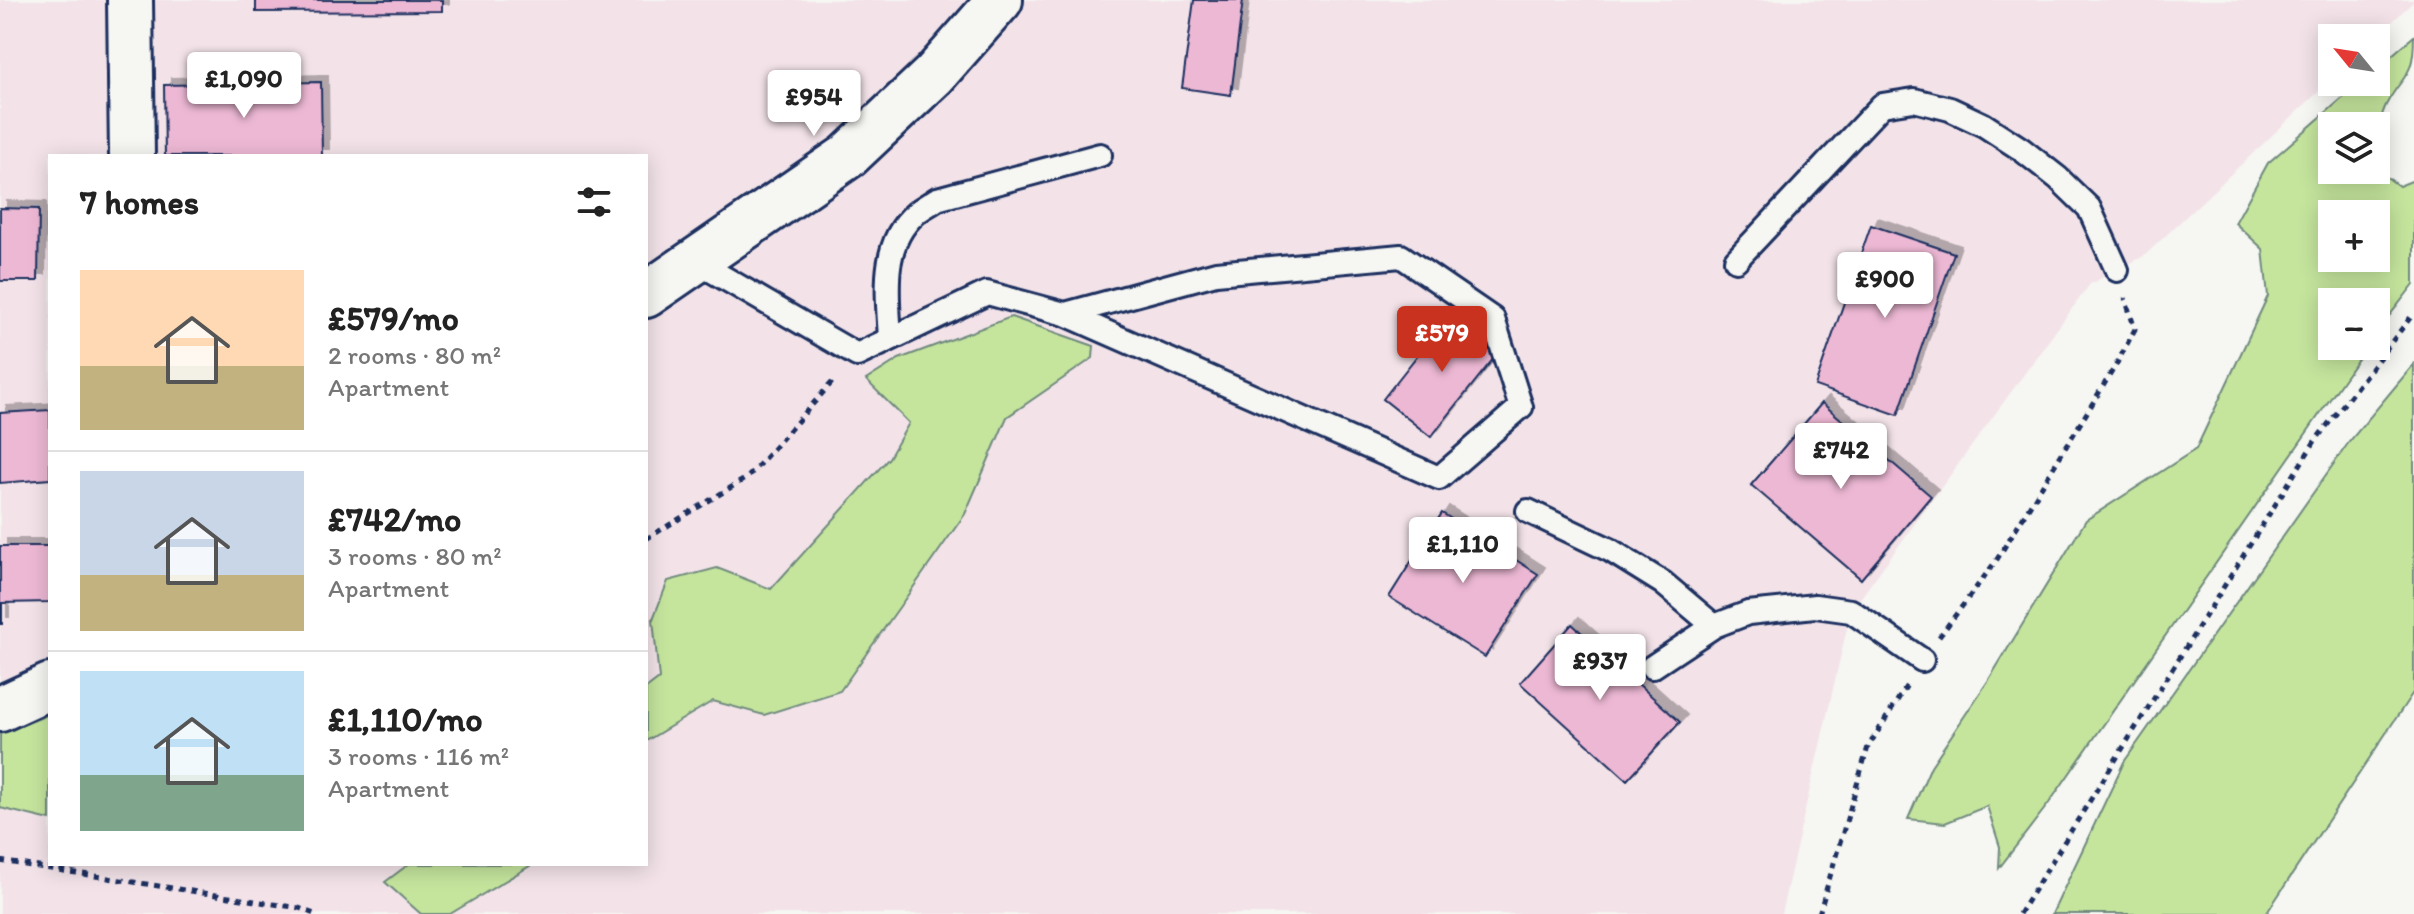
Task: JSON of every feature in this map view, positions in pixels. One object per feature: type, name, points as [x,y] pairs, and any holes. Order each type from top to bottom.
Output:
[{"type":"street","points":[[130,0],[132,154]]},
{"type":"street","points":[[648,294],[848,156],[934,75],[1000,0]]},
{"type":"street","points":[[0,709],[48,687]]},
{"type":"lane","points":[[1736,260],[1882,105],[1914,100],[1950,109],[1984,125],[2058,178],[2089,208],[2117,270]]},
{"type":"lane","points":[[890,339],[887,295],[890,258],[897,237],[914,215],[937,199],[1100,155]]},
{"type":"lane","points":[[695,261],[857,355],[987,293],[1065,314],[1439,478],[1521,407],[1493,319],[1401,256],[1216,273],[1065,314]]},
{"type":"lane","points":[[1528,511],[1610,550],[1663,583],[1714,626]]},
{"type":"lane","points":[[1652,667],[1714,626],[1748,613],[1815,606],[1851,611],[1922,660]]},
{"type":"path","points":[[1819,914],[1868,747],[1922,660],[1996,561],[2135,329],[2117,270]]},
{"type":"path","points":[[2019,914],[2315,441],[2414,313]]},
{"type":"path","points":[[648,538],[748,477],[857,355]]},
{"type":"path","points":[[0,861],[299,908],[314,914]]},
{"type":"shaded area","points":[[0,0],[2414,0],[2390,24],[2318,24],[2318,92],[2144,256],[2090,284],[1851,611],[1781,914],[0,914]]},
{"type":"green space","points":[[2414,36],[2410,68],[2383,112],[2327,112],[2345,96],[2390,96],[2390,57]]},
{"type":"green space","points":[[2318,119],[2318,184],[2390,184],[2390,179],[2399,186],[2414,180],[2414,284],[2390,315],[2390,288],[2318,288],[2318,360],[2357,360],[2049,803],[1999,868],[2000,847],[1987,806],[1945,823],[1908,819],[1931,766],[1988,681],[2086,520],[2196,449],[2268,296],[2263,249],[2235,223],[2268,163]]},
{"type":"green space","points":[[1011,317],[1094,346],[1093,358],[1007,417],[965,514],[840,691],[764,715],[713,701],[648,740],[648,687],[659,679],[653,619],[668,581],[717,568],[771,589],[889,458],[909,423],[866,380],[899,359]]},
{"type":"green space","points":[[2414,364],[2414,691],[2266,914],[2052,914],[2124,762],[2349,442]]},
{"type":"green space","points":[[48,715],[48,820],[0,808],[0,734]]},
{"type":"green space","points":[[406,866],[530,866],[450,914],[421,914],[385,882]]},
{"type":"building","points":[[256,0],[442,0],[442,11],[256,12]]},
{"type":"building","points":[[1194,0],[1243,0],[1231,95],[1182,88]]},
{"type":"building","points":[[321,82],[322,154],[165,154],[164,85]]},
{"type":"building","points":[[0,208],[39,209],[38,281],[0,281]]},
{"type":"building","points":[[1871,225],[1954,253],[1898,415],[1815,386]]},
{"type":"building","points":[[1453,310],[1501,349],[1431,437],[1383,399]]},
{"type":"building","points":[[1822,403],[1931,496],[1861,579],[1751,485]]},
{"type":"building","points":[[48,410],[48,479],[0,483],[0,413]]},
{"type":"building","points":[[1442,513],[1538,574],[1485,657],[1389,597]]},
{"type":"building","points":[[0,546],[48,546],[48,602],[2,603],[0,624]]},
{"type":"building","points":[[1572,624],[1680,722],[1627,780],[1520,683]]}]
